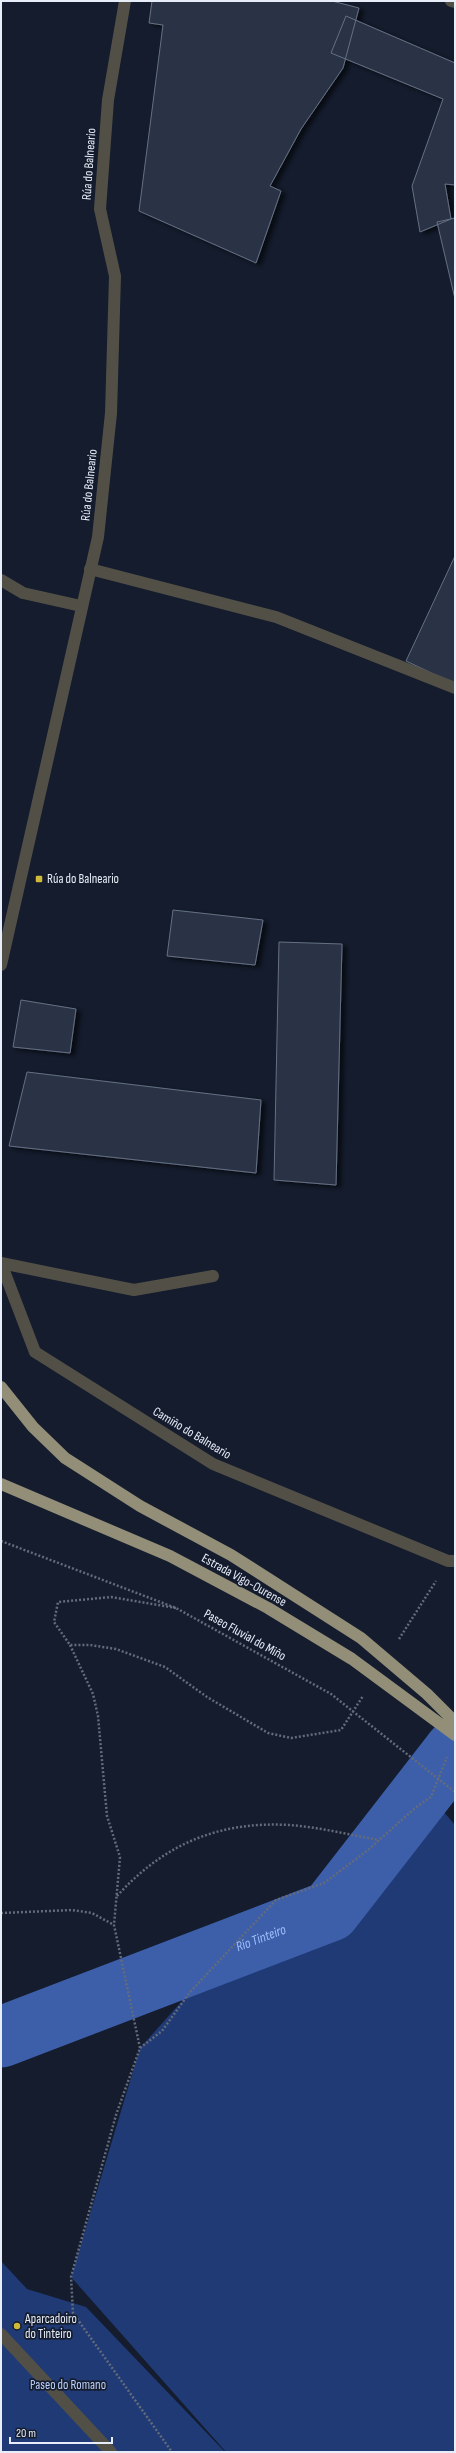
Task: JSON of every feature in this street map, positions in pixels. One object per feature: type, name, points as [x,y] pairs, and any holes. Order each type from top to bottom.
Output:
[{"type":"highway","points":[[1,1388],[33,1427],[65,1458],[140,1506],[231,1555],[361,1638],[427,1694],[455,1722]]},
{"type":"highway","name":"Estrada Vigo-Ourense","points":[[1,1484],[170,1556],[268,1608],[352,1659],[455,1735]]},
{"type":"street","name":"Rúa do Balneario","points":[[1,965],[98,536],[111,413],[115,276],[100,209],[108,100],[125,1]]},
{"type":"street","points":[[451,1],[455,2]]},
{"type":"street","points":[[90,569],[276,617],[455,688]]},
{"type":"street","points":[[1,580],[23,592],[81,606]]},
{"type":"street","points":[[1,1263],[134,1290],[213,1276]]},
{"type":"street","name":"Camiño do Balneario","points":[[1,1263],[35,1352],[213,1464],[452,1561]]},
{"type":"street","points":[[1,2334],[111,2452]]},
{"type":"path","name":"Paseo Fluvial do Miño","points":[[1,1541],[176,1608],[331,1694],[455,1792]]},
{"type":"path","points":[[395,1645],[452,1561]]},
{"type":"path","points":[[172,2452],[73,2312],[71,2277],[116,2115],[140,2048],[114,1925],[120,1857],[107,1816],[98,1716],[93,1694],[70,1645],[54,1622],[58,1602],[111,1597],[176,1608]]},
{"type":"path","points":[[70,1645],[116,1648],[165,1667],[207,1697],[268,1733],[291,1738],[341,1730],[366,1691]]},
{"type":"path","points":[[140,2048],[162,2031],[190,1992],[276,1900],[324,1883],[379,1840],[415,1808],[431,1797],[450,1749]]},
{"type":"path","points":[[116,1896],[138,1872],[171,1849],[213,1833],[248,1825],[290,1825],[379,1840]]},
{"type":"path","points":[[1,1913],[72,1910],[92,1913],[114,1925]]},
{"type":"green space","points":[[431,1797],[455,1825],[455,2452],[226,2452],[71,2277],[140,2048],[216,1963],[346,1924]]},
{"type":"green space","name":"Paseo do Romano","points":[[1,2261],[27,2289],[86,2307],[225,2452],[1,2452]]},
{"type":"building","points":[[152,1],[332,1],[359,8],[343,68],[301,129],[270,186],[281,191],[256,263],[139,211],[163,25],[149,23]]},
{"type":"building","points":[[346,16],[455,63],[455,185],[445,184],[451,219],[420,232],[412,186],[443,99],[331,53]]},
{"type":"building","points":[[455,218],[455,299],[437,222]]},
{"type":"building","points":[[455,556],[455,684],[406,661]]},
{"type":"building","points":[[173,910],[263,920],[255,965],[167,956]]},
{"type":"building","points":[[279,942],[342,944],[336,1185],[274,1180]]},
{"type":"building","points":[[21,1000],[76,1009],[70,1053],[13,1047]]},
{"type":"building","points":[[27,1072],[261,1100],[256,1173],[9,1146]]},
{"type":"waterway","name":"Río Tinteiro","points":[[1,2037],[330,1911],[455,1750]]},
{"type":"place","name":"Rúa do Balneario","points":[[39,879]]},
{"type":"place","name":"Aparcadoiro do Tinteiro","points":[[17,2326]]}]
